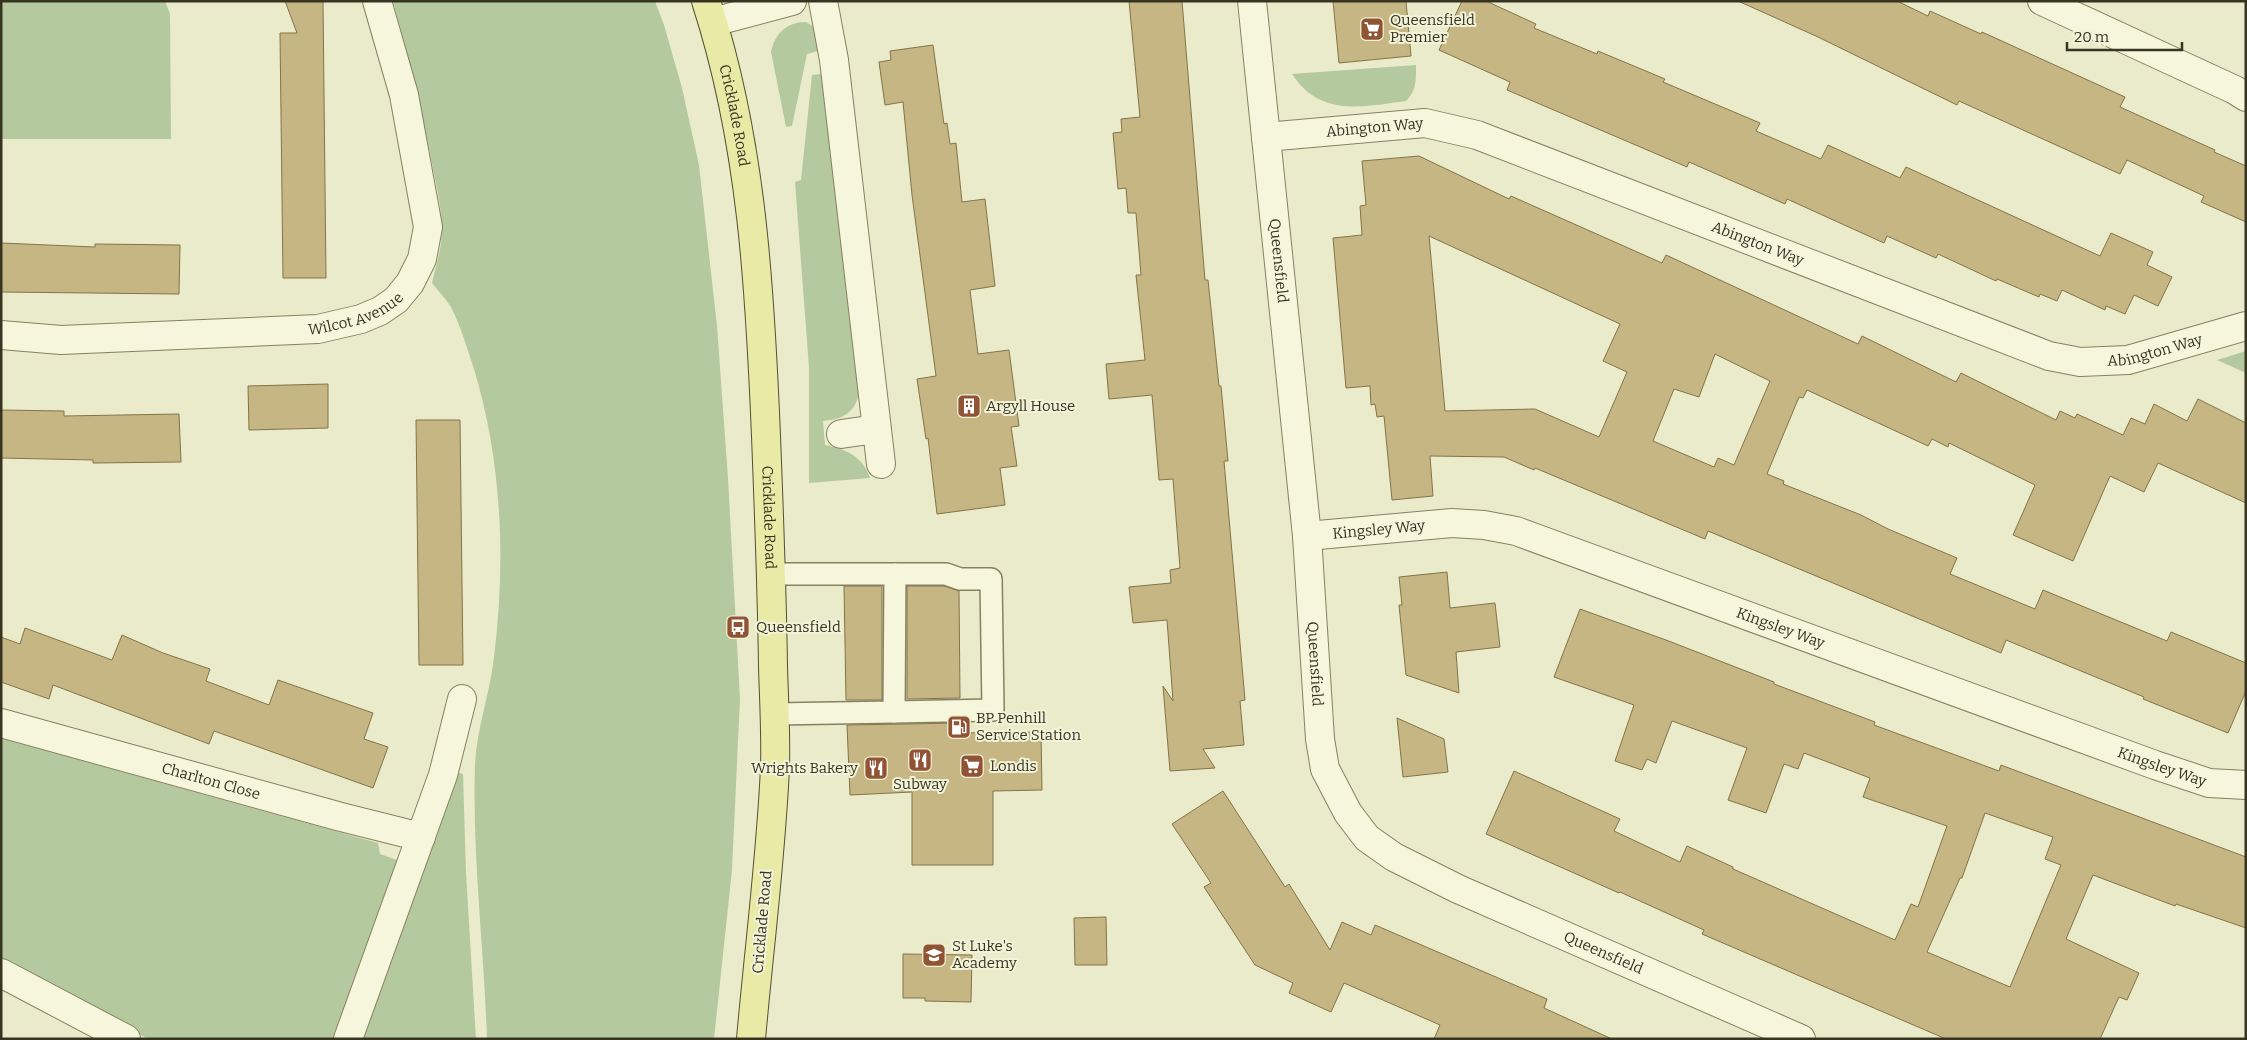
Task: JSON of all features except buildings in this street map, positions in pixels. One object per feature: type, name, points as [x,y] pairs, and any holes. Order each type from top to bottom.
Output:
[{"type":"main road","name":"Cricklade Road","points":[[710,12],[741,138],[752,216],[763,372],[771,574],[774,786],[751,1039]]},
{"type":"street","name":"Wilcot Avenue","points":[[1,335],[61,340],[318,329],[361,319],[380,311],[396,300],[410,283],[422,259],[428,226],[404,95],[378,1]]},
{"type":"street","points":[[710,12],[792,1]]},
{"type":"street","points":[[823,1],[834,60],[881,464]]},
{"type":"street","name":"Queensfield","points":[[1252,1],[1307,536],[1320,739],[1325,769],[1348,814],[1367,838],[1394,857],[1458,889],[1801,1039]]},
{"type":"street","points":[[2042,1],[2235,90],[2246,97]]},
{"type":"street","name":"Abington Way","points":[[1266,136],[1425,124],[1477,135],[2049,356],[2080,362],[2128,360],[2246,326]]},
{"type":"street","points":[[841,434],[876,429]]},
{"type":"street","name":"Kingsley Way","points":[[1307,536],[1452,523],[1484,525],[1516,531],[2154,764],[2209,783],[2246,785]]},
{"type":"street","points":[[348,1039],[443,775],[462,698]]},
{"type":"street","name":"Charlton Close","points":[[1,723],[421,837]]},
{"type":"street","points":[[1,972],[126,1039]]},
{"type":"lane","points":[[771,574],[946,574],[960,579],[991,579],[993,710],[774,714]]},
{"type":"lane","points":[[894,712],[895,574]]},
{"type":"green space","points":[[1,1],[165,1],[170,14],[171,139],[1,139]]},
{"type":"green space","points":[[393,1],[655,1],[664,25],[682,88],[699,165],[717,326],[728,478],[740,699],[732,870],[714,1039],[487,1039],[475,832],[475,764],[478,737],[492,670],[498,621],[500,548],[496,476],[491,440],[474,369],[451,307],[432,283],[442,237],[440,207],[420,106]]},
{"type":"green space","points":[[806,22],[814,27],[818,51],[807,54],[792,126],[786,127],[771,52],[775,40],[782,30],[793,24]]},
{"type":"green space","points":[[1416,65],[1414,89],[1406,101],[1373,105],[1343,106],[1329,103],[1315,97],[1303,88],[1292,74]]},
{"type":"green space","points":[[821,74],[859,393],[854,406],[847,414],[836,419],[823,421],[825,445],[853,455],[863,465],[870,478],[809,483],[809,368],[795,182],[801,180],[812,75]]},
{"type":"green space","points":[[2246,351],[2246,373],[2217,360]]},
{"type":"green space","points":[[1,738],[378,843],[380,854],[400,861],[338,1039],[148,1039],[1,961]]},
{"type":"green space","points":[[457,772],[463,774],[466,873],[476,1039],[360,1039]]},
{"type":"place","name":"Queensfield Premier","points":[[1372,29]]},
{"type":"place","name":"Argyll House","points":[[969,406]]},
{"type":"place","name":"Queensfield","points":[[738,627]]},
{"type":"place","name":"BP Penhill Service Station","points":[[959,727]]},
{"type":"place","name":"Subway","points":[[920,760]]},
{"type":"place","name":"Londis","points":[[972,766]]},
{"type":"place","name":"Wrights Bakery","points":[[876,768]]},
{"type":"place","name":"St Luke's Academy","points":[[934,955]]}]
